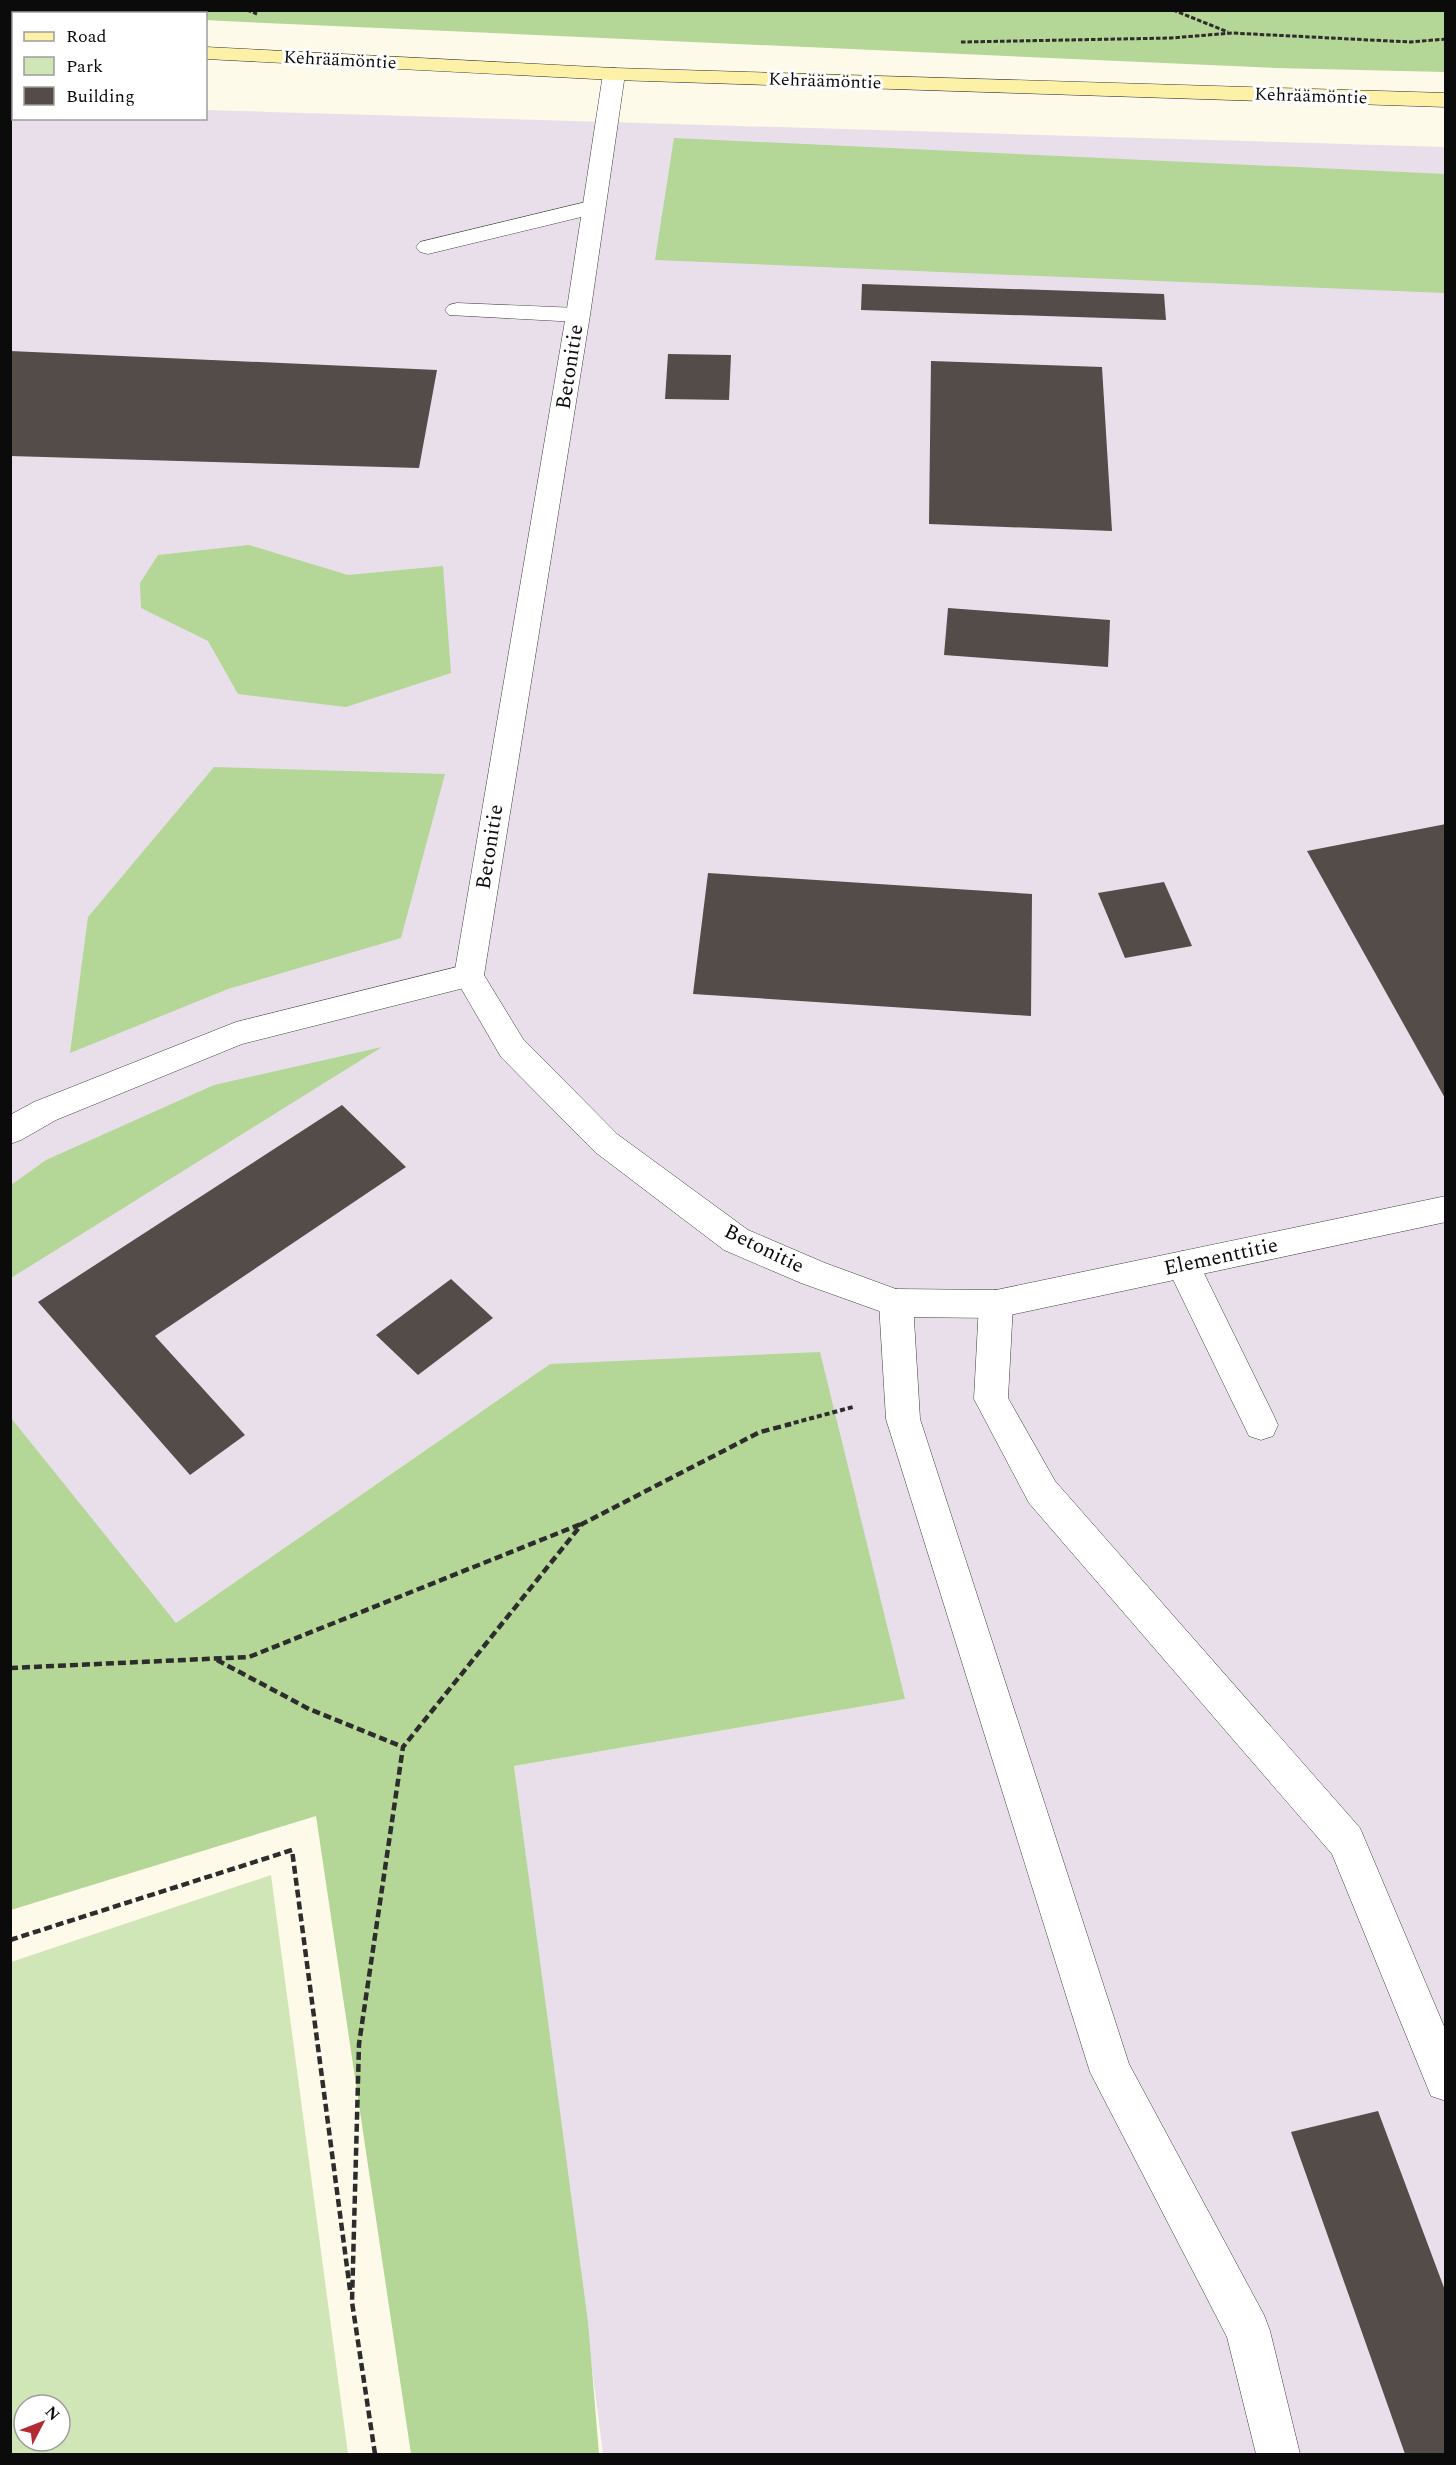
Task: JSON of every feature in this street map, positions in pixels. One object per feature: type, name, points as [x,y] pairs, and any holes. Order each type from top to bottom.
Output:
[{"type":"street","name":"Kehräämöntie","points":[[207,53],[614,74],[1446,100]]},
{"type":"street","name":"Betonitie","points":[[614,74],[578,315],[469,976],[512,1048],[606,1143],[736,1240],[813,1273],[896,1303],[996,1304]]},
{"type":"street","points":[[428,247],[594,207]]},
{"type":"street","points":[[457,310],[578,315]]},
{"type":"street","points":[[10,1131],[45,1111],[236,1034],[469,976]]},
{"type":"street","name":"Elementtitie","points":[[996,1304],[1446,1209]]},
{"type":"street","points":[[1183,1265],[1261,1425]]},
{"type":"street","points":[[896,1303],[903,1419],[1111,2072],[1248,2331],[1278,2454]]},
{"type":"street","points":[[996,1304],[991,1399],[1042,1492],[1347,1841],[1446,2081]]},
{"type":"path","points":[[247,10],[265,18]]},
{"type":"path","points":[[1173,10],[1232,33]]},
{"type":"path","points":[[956,42],[1171,38],[1232,33],[1410,42],[1446,39]]},
{"type":"path","points":[[10,1668],[249,1657],[582,1524],[760,1432],[903,1393]]},
{"type":"path","points":[[352,2302],[359,2044],[403,1747],[582,1524]]},
{"type":"path","points":[[216,1659],[309,1709],[403,1747]]},
{"type":"path","points":[[10,1940],[292,1850],[352,2302],[375,2454]]},
{"type":"shaded area","points":[[11,104],[12,120],[207,120],[207,110],[1445,147],[1445,2454],[603,2454],[514,1766],[905,1699],[550,1364],[176,1623],[11,1445]]},
{"type":"green space","points":[[1445,10],[1445,72],[1275,68],[223,21],[207,20],[207,12],[87,11]]},
{"type":"green space","points":[[674,138],[1445,174],[1445,293],[655,260]]},
{"type":"green space","points":[[249,545],[348,575],[443,566],[451,673],[346,707],[238,694],[208,641],[141,608],[140,583],[158,555]]},
{"type":"green space","points":[[214,767],[445,774],[401,938],[228,989],[70,1053],[88,917]]},
{"type":"green space","points":[[382,1047],[11,1278],[11,1185],[46,1160],[214,1085]]},
{"type":"green space","points":[[820,1352],[905,1699],[514,1766],[588,2322],[599,2454],[411,2454],[316,1816],[11,1910],[11,1418],[176,1623],[550,1364]]},
{"type":"green space","points":[[271,1875],[348,2454],[11,2454],[11,1962]]},
{"type":"building","points":[[862,284],[1164,294],[1166,320],[861,310]]},
{"type":"building","points":[[10,351],[437,370],[419,468],[10,456]]},
{"type":"building","points":[[668,354],[731,355],[729,400],[665,399]]},
{"type":"building","points":[[931,361],[1102,367],[1112,531],[929,524]]},
{"type":"building","points":[[948,608],[1110,620],[1108,667],[944,655]]},
{"type":"building","points":[[1446,824],[1446,1100],[1307,851]]},
{"type":"building","points":[[708,873],[1032,894],[1031,1016],[693,994]]},
{"type":"building","points":[[1164,882],[1192,946],[1125,958],[1098,893]]},
{"type":"building","points":[[342,1105],[406,1167],[155,1336],[245,1435],[190,1475],[38,1302]]},
{"type":"building","points":[[451,1279],[493,1318],[418,1375],[376,1335]]},
{"type":"building","points":[[1378,2111],[1446,2293],[1446,2454],[1405,2454],[1291,2132]]}]
